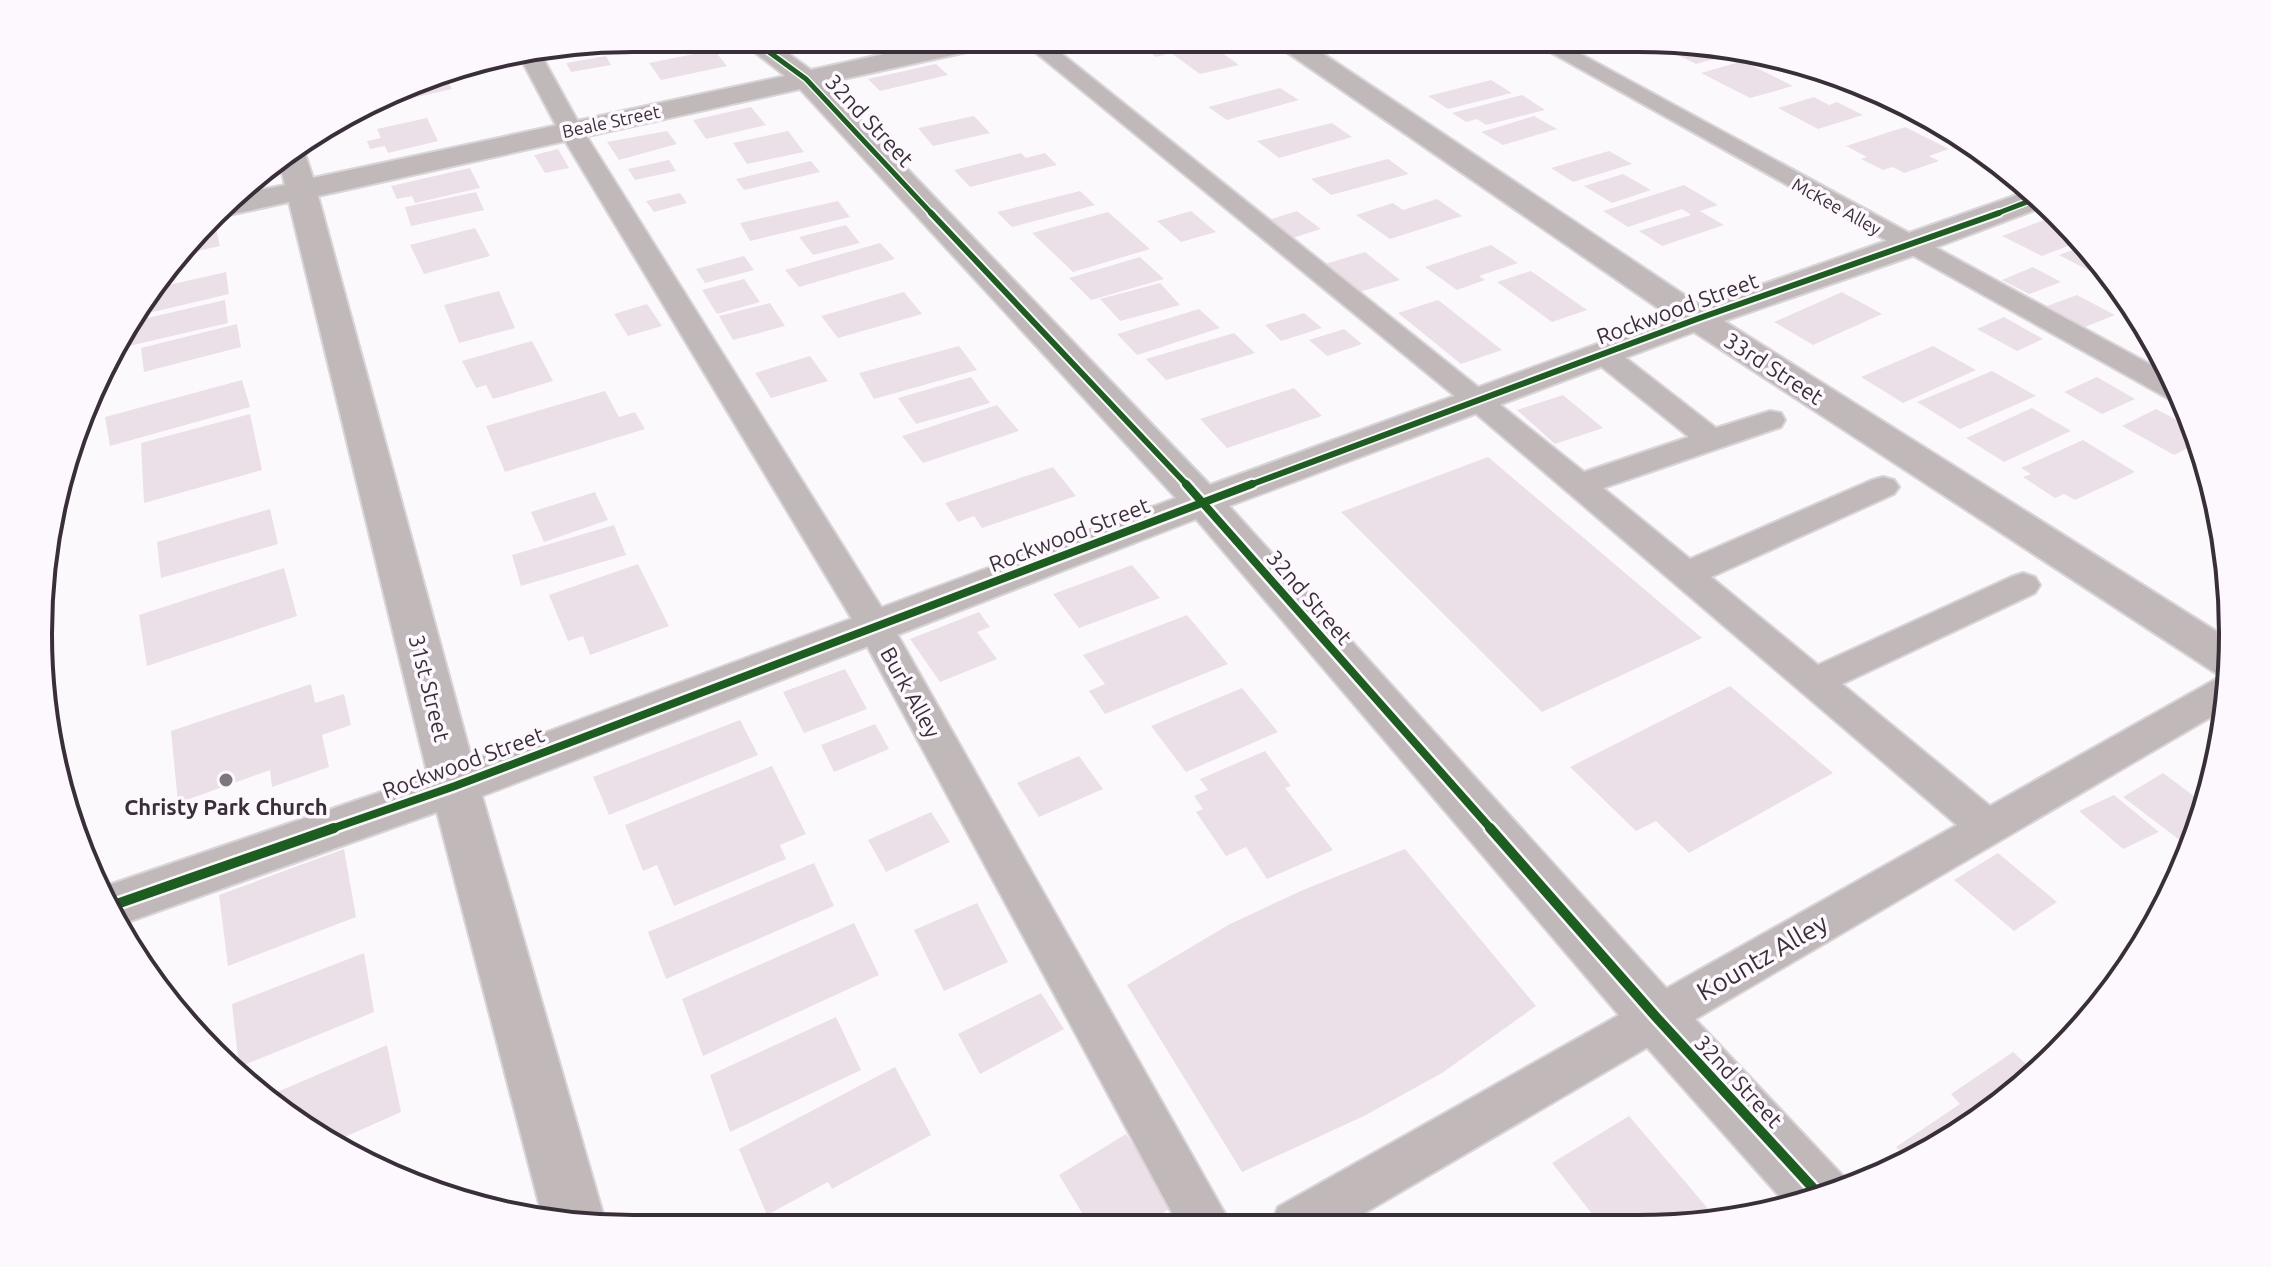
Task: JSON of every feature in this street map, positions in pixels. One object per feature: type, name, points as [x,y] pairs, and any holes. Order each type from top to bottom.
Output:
[{"type":"street","name":"32nd Street","points":[[769,52],[806,79],[1203,502],[1656,1017],[1812,1188]]},
{"type":"street","name":"Beale Street","points":[[254,193],[297,170],[570,129],[930,52]]},
{"type":"street","name":"33rd Street","points":[[1303,52],[1697,319],[2218,654]]},
{"type":"street","name":"31st Street","points":[[297,170],[455,786],[572,1211]]},
{"type":"street","name":"Rockwood Street","points":[[119,903],[455,786],[1203,502],[1697,319],[1910,246],[2027,202]]},
{"type":"lane","points":[[1045,52],[1478,400],[1987,827]]},
{"type":"lane","name":"McKee Alley","points":[[1560,52],[2162,383]]},
{"type":"lane","name":"Burk Alley","points":[[533,61],[570,129],[875,627],[1201,1215]]},
{"type":"lane","points":[[1603,354],[1712,440]]},
{"type":"lane","points":[[1580,485],[1770,420]]},
{"type":"lane","points":[[1686,574],[1883,487]]},
{"type":"lane","points":[[1814,682],[2023,585]]},
{"type":"lane","name":"Kountz Alley","points":[[1313,1215],[2215,697]]},
{"type":"building","points":[[716,52],[727,66],[661,80],[649,63]]},
{"type":"building","points":[[1149,52],[1221,52],[1239,65],[1200,74],[1171,53],[1156,57]]},
{"type":"building","points":[[1674,53],[1718,58],[1696,64]]},
{"type":"building","points":[[606,56],[611,65],[571,72],[566,63]]},
{"type":"building","points":[[1741,61],[1793,86],[1750,98],[1701,73]]},
{"type":"building","points":[[936,64],[948,75],[880,91],[868,79]]},
{"type":"building","points":[[1491,80],[1512,93],[1448,109],[1428,96]]},
{"type":"building","points":[[448,83],[452,89],[401,101]]},
{"type":"building","points":[[1280,88],[1299,100],[1227,120],[1208,107]]},
{"type":"building","points":[[1522,95],[1545,110],[1486,125],[1477,119],[1466,122],[1452,113]]},
{"type":"building","points":[[1814,97],[1829,105],[1837,102],[1863,115],[1818,129],[1778,108]]},
{"type":"building","points":[[751,107],[766,125],[706,139],[693,120]]},
{"type":"building","points":[[974,116],[990,133],[933,146],[918,128]]},
{"type":"building","points":[[1534,116],[1557,129],[1503,145],[1481,132]]},
{"type":"building","points":[[427,118],[438,141],[388,153],[385,146],[370,149],[367,141],[381,138],[377,129]]},
{"type":"building","points":[[1332,123],[1352,137],[1279,158],[1257,141]]},
{"type":"building","points":[[1905,127],[1949,149],[1929,156],[1939,161],[1904,173],[1893,167],[1883,170],[1861,159],[1867,157],[1846,146]]},
{"type":"building","points":[[667,131],[677,144],[619,160],[607,142]]},
{"type":"building","points":[[788,131],[804,152],[747,164],[733,143]]},
{"type":"building","points":[[558,149],[569,168],[545,173],[534,155]]},
{"type":"building","points":[[1609,151],[1632,164],[1573,182],[1551,168]]},
{"type":"building","points":[[1021,153],[1026,158],[1045,153],[1057,165],[970,187],[954,170]]},
{"type":"building","points":[[1388,159],[1409,174],[1331,195],[1311,179]]},
{"type":"building","points":[[669,160],[676,171],[635,180],[628,169]]},
{"type":"building","points":[[811,161],[820,172],[744,190],[736,179]]},
{"type":"building","points":[[470,168],[480,188],[415,203],[412,196],[397,199],[391,186]]},
{"type":"building","points":[[1623,174],[1651,190],[1612,203],[1584,186]]},
{"type":"building","points":[[1684,185],[1718,205],[1700,211],[1724,225],[1662,246],[1639,231],[1691,215],[1682,209],[1628,227],[1603,211]]},
{"type":"building","points":[[1080,191],[1095,205],[1012,227],[997,212]]},
{"type":"building","points":[[476,192],[484,210],[411,226],[405,207]]},
{"type":"building","points":[[680,193],[687,203],[654,212],[646,201]]},
{"type":"building","points":[[1437,199],[1462,216],[1390,239],[1356,215],[1393,203],[1403,210]]},
{"type":"building","points":[[838,201],[850,217],[750,241],[740,223]]},
{"type":"building","points":[[1191,211],[1216,232],[1181,242],[1157,221]]},
{"type":"building","points":[[1297,211],[1321,229],[1286,240],[1262,222]]},
{"type":"building","points":[[1108,212],[1150,249],[1073,272],[1032,233]]},
{"type":"building","points":[[2046,219],[2070,245],[2042,256],[2002,236]]},
{"type":"building","points":[[846,225],[860,243],[813,255],[799,237]]},
{"type":"building","points":[[475,228],[490,256],[424,274],[410,245]]},
{"type":"building","points":[[216,229],[220,246],[195,252]]},
{"type":"building","points":[[880,243],[895,259],[799,287],[785,270]]},
{"type":"building","points":[[1491,245],[1518,263],[1479,276],[1485,280],[1457,290],[1425,267]]},
{"type":"building","points":[[2074,249],[2093,273],[2059,255]]},
{"type":"building","points":[[1365,252],[1400,280],[1356,293],[1322,265]]},
{"type":"building","points":[[744,256],[754,270],[705,283],[696,269]]},
{"type":"building","points":[[1140,257],[1164,279],[1091,300],[1069,278]]},
{"type":"building","points":[[2033,267],[2061,282],[2029,294],[2002,280]]},
{"type":"building","points":[[1531,271],[1587,310],[1552,322],[1497,282]]},
{"type":"building","points":[[226,272],[229,294],[148,313],[168,285]]},
{"type":"building","points":[[744,279],[760,302],[717,314],[702,290]]},
{"type":"building","points":[[1160,283],[1180,305],[1120,321],[1100,299]]},
{"type":"building","points":[[499,291],[515,328],[459,343],[444,305]]},
{"type":"building","points":[[904,292],[922,314],[838,338],[821,316]]},
{"type":"building","points":[[1842,292],[1882,314],[1813,345],[1774,322]]},
{"type":"building","points":[[2077,295],[2115,315],[2085,327],[2047,306]]},
{"type":"building","points":[[225,300],[228,323],[129,346],[145,319]]},
{"type":"building","points":[[1438,300],[1502,350],[1461,364],[1398,313]]},
{"type":"building","points":[[770,303],[785,326],[733,340],[719,316]]},
{"type":"building","points":[[647,304],[662,326],[628,336],[614,314]]},
{"type":"building","points":[[1199,309],[1220,328],[1137,355],[1117,334]]},
{"type":"building","points":[[1304,313],[1322,328],[1281,341],[1265,325]]},
{"type":"building","points":[[2004,317],[2043,339],[2017,351],[1977,329]]},
{"type":"building","points":[[237,324],[241,347],[144,372],[141,348]]},
{"type":"building","points":[[1344,329],[1362,344],[1327,356],[1309,340]]},
{"type":"building","points":[[1234,333],[1255,353],[1166,380],[1146,359]]},
{"type":"building","points":[[532,341],[553,381],[493,399],[486,385],[476,388],[462,361]]},
{"type":"building","points":[[959,346],[977,370],[874,399],[859,373]]},
{"type":"building","points":[[1933,346],[1976,370],[1903,403],[1861,377]]},
{"type":"building","points":[[810,356],[828,381],[771,398],[755,373]]},
{"type":"building","points":[[1992,371],[2036,396],[1960,429],[1917,402]]},
{"type":"building","points":[[971,377],[990,403],[916,424],[898,398]]},
{"type":"building","points":[[2097,377],[2135,399],[2102,414],[2064,392]]},
{"type":"building","points":[[242,380],[250,407],[110,446],[105,417]]},
{"type":"building","points":[[1294,388],[1322,416],[1227,448],[1200,419]]},
{"type":"building","points":[[605,391],[619,417],[635,412],[645,429],[505,472],[486,426]]},
{"type":"building","points":[[1563,395],[1603,428],[1555,444],[1517,410]]},
{"type":"building","points":[[997,405],[1019,431],[923,463],[902,436]]},
{"type":"building","points":[[2032,408],[2071,431],[2004,462],[1966,438]]},
{"type":"building","points":[[2156,409],[2179,421],[2188,448],[2174,455],[2122,426]]},
{"type":"building","points":[[250,414],[262,470],[144,503],[141,443]]},
{"type":"building","points":[[2083,440],[2135,472],[2075,500],[2064,494],[2055,498],[2023,477],[2031,474],[2021,468]]},
{"type":"building","points":[[1488,457],[1702,638],[1542,712],[1341,512]]},
{"type":"building","points":[[1053,467],[1076,496],[982,528],[974,516],[958,522],[945,503]]},
{"type":"building","points":[[595,492],[608,520],[544,542],[531,512]]},
{"type":"building","points":[[270,509],[278,544],[161,578],[157,542]]},
{"type":"building","points":[[614,525],[626,555],[521,586],[512,555]]},
{"type":"building","points":[[638,564],[669,626],[590,655],[583,636],[568,641],[549,595]]},
{"type":"building","points":[[1132,565],[1160,598],[1079,628],[1053,594]]},
{"type":"building","points":[[284,568],[297,616],[147,666],[139,615]]},
{"type":"building","points":[[979,612],[990,627],[977,632],[997,659],[940,682],[910,639]]},
{"type":"building","points":[[1187,615],[1228,664],[1105,714],[1089,691],[1105,684],[1083,655]]},
{"type":"building","points":[[845,669],[867,709],[804,733],[783,692]]},
{"type":"building","points":[[311,684],[315,703],[344,694],[351,725],[322,735],[329,767],[272,787],[270,770],[178,803],[171,731]]},
{"type":"building","points":[[1730,686],[1833,773],[1689,853],[1656,821],[1636,831],[1570,767]]},
{"type":"building","points":[[1242,688],[1278,732],[1186,772],[1151,726]]},
{"type":"building","points":[[740,720],[758,755],[609,815],[593,777]]},
{"type":"building","points":[[875,724],[889,749],[834,772],[821,745]]},
{"type":"building","points":[[1265,751],[1291,786],[1285,788],[1333,850],[1267,879],[1246,847],[1226,856],[1196,812],[1203,809],[1194,796],[1208,790],[1200,779]]},
{"type":"building","points":[[1079,756],[1103,789],[1039,817],[1017,783]]},
{"type":"building","points":[[772,766],[806,834],[780,845],[786,859],[674,906],[657,865],[643,871],[625,825]]},
{"type":"building","points":[[2163,773],[2195,797],[2181,841],[2123,797]]},
{"type":"building","points":[[2114,795],[2159,832],[2123,849],[2079,811]]},
{"type":"building","points":[[931,812],[950,842],[886,872],[868,840]]},
{"type":"building","points":[[344,849],[356,917],[228,966],[219,895]]},
{"type":"building","points":[[1405,849],[1536,1006],[1442,1073],[1364,1116],[1242,1172],[1127,985],[1230,924],[1303,890]]},
{"type":"building","points":[[1998,853],[2057,902],[2014,931],[1954,880]]},
{"type":"building","points":[[814,863],[834,906],[666,979],[648,932]]},
{"type":"building","points":[[977,903],[1008,962],[944,991],[914,930]]},
{"type":"building","points":[[854,923],[879,975],[703,1056],[682,999]]},
{"type":"building","points":[[364,953],[374,1012],[244,1065],[238,1060],[232,1004]]},
{"type":"building","points":[[1041,993],[1064,1029],[980,1074],[958,1034]]},
{"type":"building","points":[[836,1017],[861,1070],[730,1132],[710,1075]]},
{"type":"building","points":[[387,1045],[401,1112],[344,1137],[277,1092]]},
{"type":"building","points":[[2013,1052],[2027,1065],[1961,1117],[1901,1152],[1896,1147],[1960,1104],[1951,1094]]},
{"type":"building","points":[[895,1067],[931,1135],[832,1189],[828,1182],[767,1215],[739,1149]]},
{"type":"building","points":[[1629,1116],[1709,1210],[1593,1215],[1552,1163]]},
{"type":"building","points":[[1126,1134],[1174,1206],[1160,1215],[1083,1215],[1059,1175]]},
{"type":"cycle path","points":[[769,52],[806,79],[1203,502],[1656,1017],[1812,1188]]},
{"type":"cycle path","points":[[119,903],[455,786],[1203,502],[1697,319],[1910,246],[2027,202]]},
{"type":"place","name":"Christy Park Church","points":[[226,780]]}]
